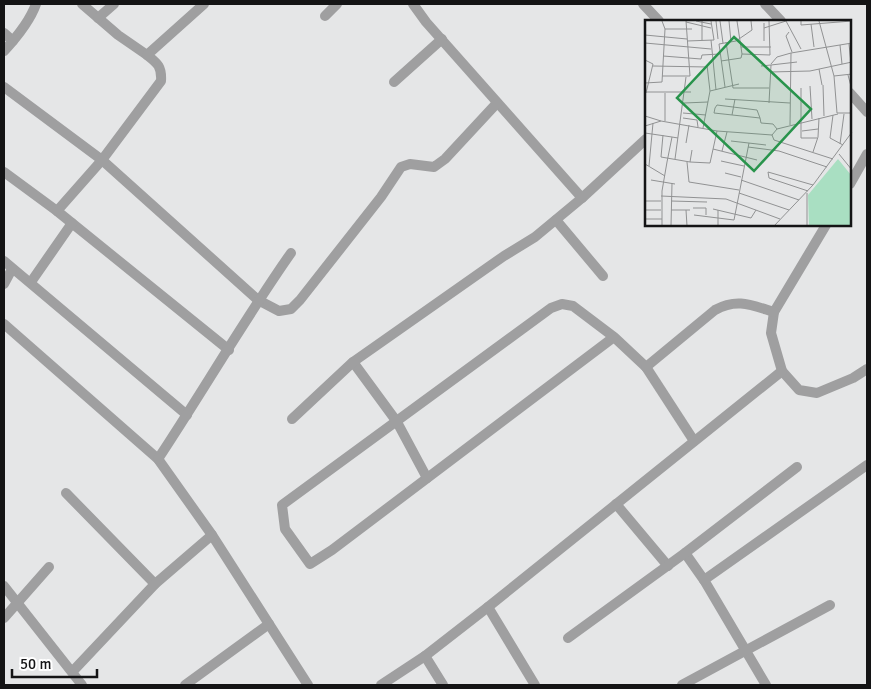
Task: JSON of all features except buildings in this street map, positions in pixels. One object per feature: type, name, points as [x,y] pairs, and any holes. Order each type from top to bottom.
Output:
[{"type":"street","points":[[4,51],[34,11],[36,4]]},
{"type":"street","points":[[57,211],[102,160],[161,80],[162,72],[157,63],[118,35],[82,4]]},
{"type":"street","points":[[98,18],[114,4]]},
{"type":"street","points":[[147,55],[204,4]]},
{"type":"street","points":[[326,16],[337,4]]},
{"type":"street","points":[[413,4],[497,103],[582,198]]},
{"type":"street","points":[[643,4],[658,20]]},
{"type":"street","points":[[765,4],[780,20]]},
{"type":"street","points":[[4,33],[13,41]]},
{"type":"street","points":[[394,82],[442,39]]},
{"type":"street","points":[[4,87],[102,160],[258,300],[279,311],[291,309],[381,197],[401,167],[410,164],[434,167],[446,159],[497,103]]},
{"type":"street","points":[[851,95],[867,112]]},
{"type":"street","points":[[292,420],[353,362],[504,256],[535,237],[582,198],[645,140]]},
{"type":"street","points":[[851,182],[867,154]]},
{"type":"street","points":[[4,186],[7,175],[57,211],[229,350]]},
{"type":"street","points":[[556,220],[603,276]]},
{"type":"street","points":[[31,282],[72,223]]},
{"type":"street","points":[[825,226],[774,312],[771,333],[782,371],[799,390],[817,393],[853,378],[867,369]]},
{"type":"street","points":[[158,459],[229,350],[258,300],[291,253]]},
{"type":"street","points":[[4,261],[187,415]]},
{"type":"street","points":[[4,284],[12,268]]},
{"type":"street","points":[[646,367],[715,310],[726,304],[744,303],[774,312]]},
{"type":"street","points":[[614,338],[332,550],[310,564],[285,529],[282,505],[551,308],[562,304],[573,306],[614,338],[646,367],[694,441]]},
{"type":"street","points":[[6,330],[158,459],[212,535],[308,685]]},
{"type":"street","points":[[353,362],[397,422],[427,478]]},
{"type":"street","points":[[380,685],[425,656],[488,607],[782,371]]},
{"type":"street","points":[[704,580],[867,465]]},
{"type":"street","points":[[568,638],[668,566],[797,467]]},
{"type":"street","points":[[66,493],[155,584]]},
{"type":"street","points":[[616,504],[668,566]]},
{"type":"street","points":[[72,671],[155,584],[212,535]]},
{"type":"street","points":[[685,553],[704,580],[766,685]]},
{"type":"street","points":[[4,618],[49,567]]},
{"type":"street","points":[[4,586],[82,685]]},
{"type":"street","points":[[682,685],[830,605]]},
{"type":"street","points":[[488,607],[535,685]]},
{"type":"street","points":[[185,685],[270,624]]},
{"type":"street","points":[[425,656],[443,685]]}]
